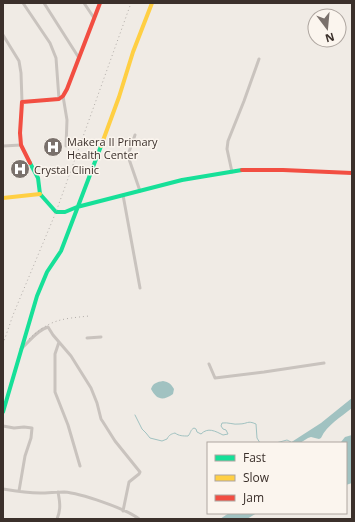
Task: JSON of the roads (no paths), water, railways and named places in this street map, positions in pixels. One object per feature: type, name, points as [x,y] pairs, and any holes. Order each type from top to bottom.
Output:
[{"type":"street","points":[[23,3],[50,43],[56,58],[61,98],[67,120],[66,146]]},
{"type":"street","points":[[44,3],[79,58]]},
{"type":"street","points":[[84,3],[94,18]]},
{"type":"street","points":[[61,98],[67,89],[100,3]]},
{"type":"street","points":[[3,412],[40,290],[47,272],[61,250],[116,104],[133,52],[152,4],[157,3]]},
{"type":"street","points":[[3,35],[19,61],[22,102],[20,133],[22,144],[38,178],[40,194],[56,212],[65,212],[77,207],[182,180],[244,170],[352,173]]},
{"type":"street","points":[[232,172],[227,149],[228,141],[259,60]]},
{"type":"street","points":[[22,102],[61,98]]},
{"type":"street","points":[[135,135],[129,152],[129,159],[140,191]]},
{"type":"street","points":[[3,146],[22,144]]},
{"type":"street","points":[[3,198],[40,194]]},
{"type":"street","points":[[123,195],[140,288]]},
{"type":"street","points":[[21,349],[32,338],[48,327],[52,335],[71,356],[91,388],[101,419],[115,441],[140,472],[129,482],[123,510]]},
{"type":"street","points":[[88,338],[101,337]]},
{"type":"street","points":[[59,342],[55,354],[55,392],[68,425],[80,466]]},
{"type":"street","points":[[209,364],[215,378],[324,362]]},
{"type":"street","points":[[3,426],[14,428],[32,428],[19,491]]},
{"type":"street","points":[[3,489],[38,493],[58,492],[74,494],[123,510],[139,519]]},
{"type":"street","points":[[57,519],[60,513],[58,492]]},
{"type":"water","points":[[163,381],[170,384],[174,389],[173,394],[166,398],[160,398],[151,389],[156,383]]},
{"type":"water","points":[[352,398],[352,408],[331,425],[321,438],[311,437],[302,442],[292,442],[321,423]]},
{"type":"water","points":[[352,435],[352,483],[347,485],[347,442],[341,442],[345,437]]},
{"type":"water","points":[[228,514],[255,514],[247,519],[220,519]]},
{"type":"waterway","points":[[135,415],[142,429],[150,438],[162,441],[175,433],[188,436],[194,428],[201,434],[209,430],[223,435],[228,434],[221,426],[222,423],[242,424],[249,422],[256,424],[257,438],[259,442]]},
{"type":"waterway","points":[[280,442],[287,440],[291,442]]},
{"type":"railway","points":[[3,344],[13,315],[56,212],[131,3]]},
{"type":"railway","points":[[29,339],[44,327],[57,321],[89,316]]},
{"type":"place","name":"Makera II Primary Health Center","points":[[53,147]]},
{"type":"place","name":"Crystal Clinic","points":[[20,169]]}]
